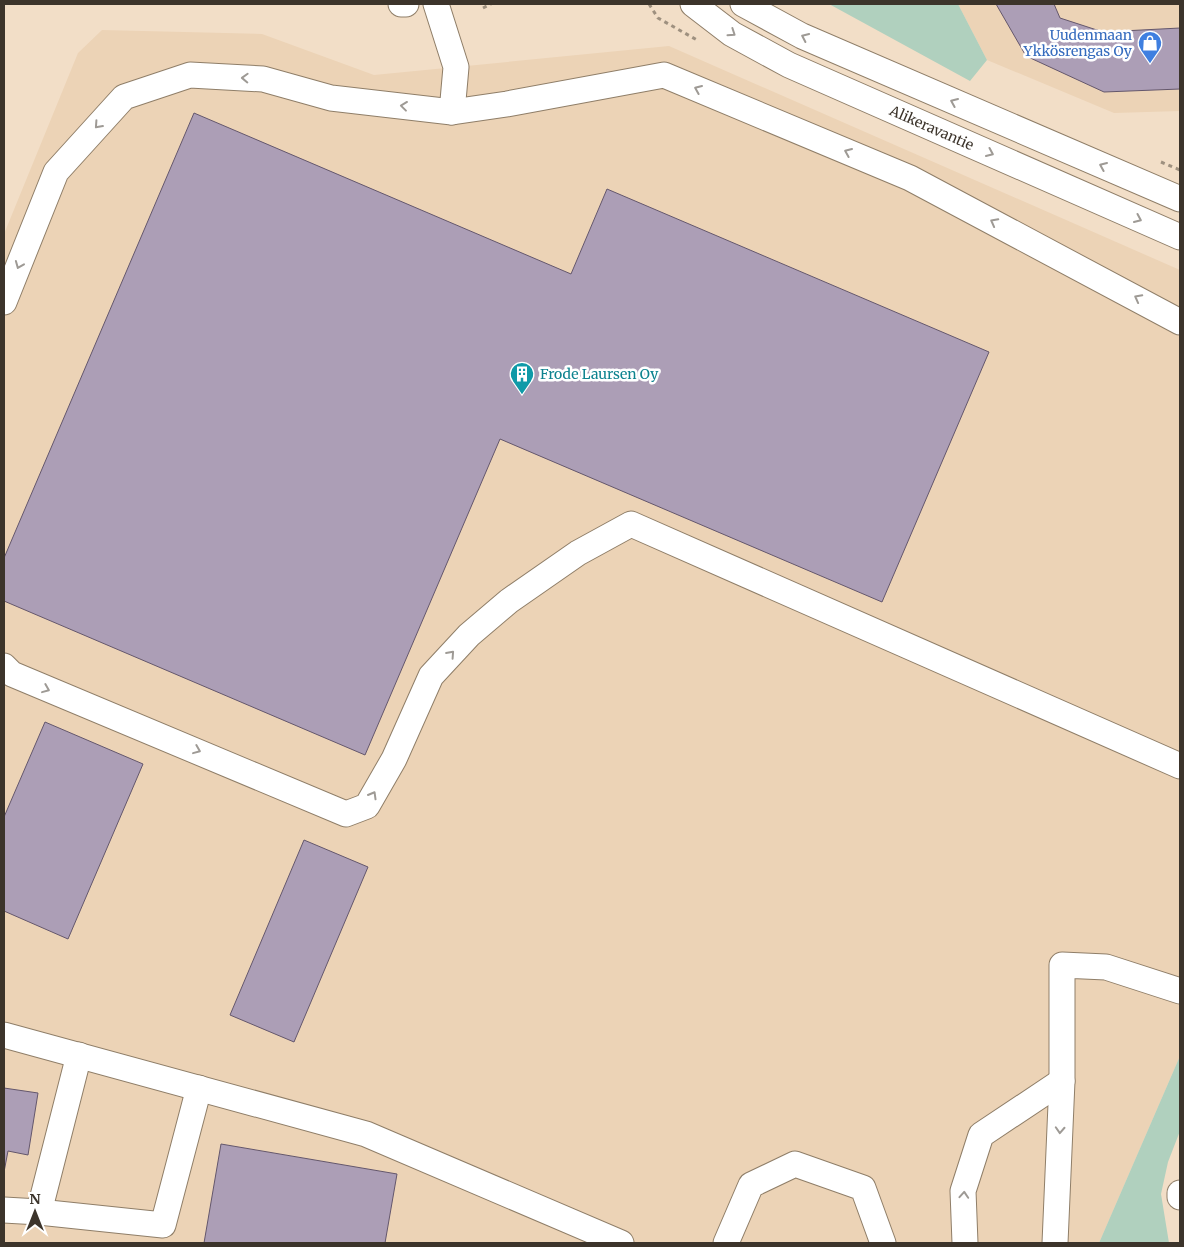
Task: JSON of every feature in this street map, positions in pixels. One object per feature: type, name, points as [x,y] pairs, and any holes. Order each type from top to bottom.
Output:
[{"type":"street","points":[[400,4],[406,4]]},
{"type":"street","points":[[436,4],[456,67],[452,112]]},
{"type":"street","name":"Alikeravantie","points":[[693,4],[732,34],[789,65],[1180,237]]},
{"type":"street","points":[[743,4],[802,36],[1180,199]]},
{"type":"street","points":[[4,302],[56,172],[124,96],[190,75],[263,78],[331,98],[452,112],[507,104],[664,75],[910,178],[1180,322]]},
{"type":"street","points":[[4,666],[12,674],[346,814],[367,806],[394,759],[431,676],[469,635],[509,600],[578,553],[631,524],[1180,766]]},
{"type":"street","points":[[1055,1243],[1062,1081],[1062,965],[1106,966],[1180,991]]},
{"type":"street","points":[[4,1034],[366,1134],[495,1191],[621,1243]]},
{"type":"street","points":[[39,1212],[79,1055]]},
{"type":"street","points":[[965,1243],[963,1191],[981,1135],[1062,1081]]},
{"type":"street","points":[[4,1210],[162,1225],[199,1088]]},
{"type":"street","points":[[726,1243],[752,1185],[795,1164],[863,1188],[883,1243]]},
{"type":"path","points":[[482,8],[491,4]]},
{"type":"shaded area","points":[[958,4],[1180,4],[1180,111],[1114,113],[987,60]]},
{"type":"shaded area","points":[[102,30],[262,34],[374,75],[669,46],[1180,270],[1180,1056],[1099,1243],[4,1243],[4,234],[78,53]]},
{"type":"green space","points":[[829,4],[958,4],[987,60],[970,81]]},
{"type":"green space","points":[[1180,1056],[1180,1131],[1168,1162],[1161,1194],[1169,1243],[1099,1243]]},
{"type":"building","points":[[996,4],[1054,4],[1060,18],[1103,32],[1180,28],[1180,89],[1104,92],[1026,56]]},
{"type":"building","name":"Frode Laursen Oy","points":[[194,113],[571,274],[607,189],[989,352],[882,602],[500,439],[365,755],[4,601],[4,558]]},
{"type":"building","points":[[45,722],[143,764],[68,939],[4,911],[4,817]]},
{"type":"building","points":[[304,840],[368,867],[294,1042],[230,1015]]},
{"type":"building","points":[[4,1088],[38,1093],[28,1155],[8,1151],[4,1172]]},
{"type":"building","points":[[221,1144],[397,1174],[385,1243],[204,1243]]},
{"type":"place","name":"Uudenmaan Ykkösrengas Oy","points":[[1150,64]]},
{"type":"place","name":"Frode Laursen Oy","points":[[522,395]]}]
